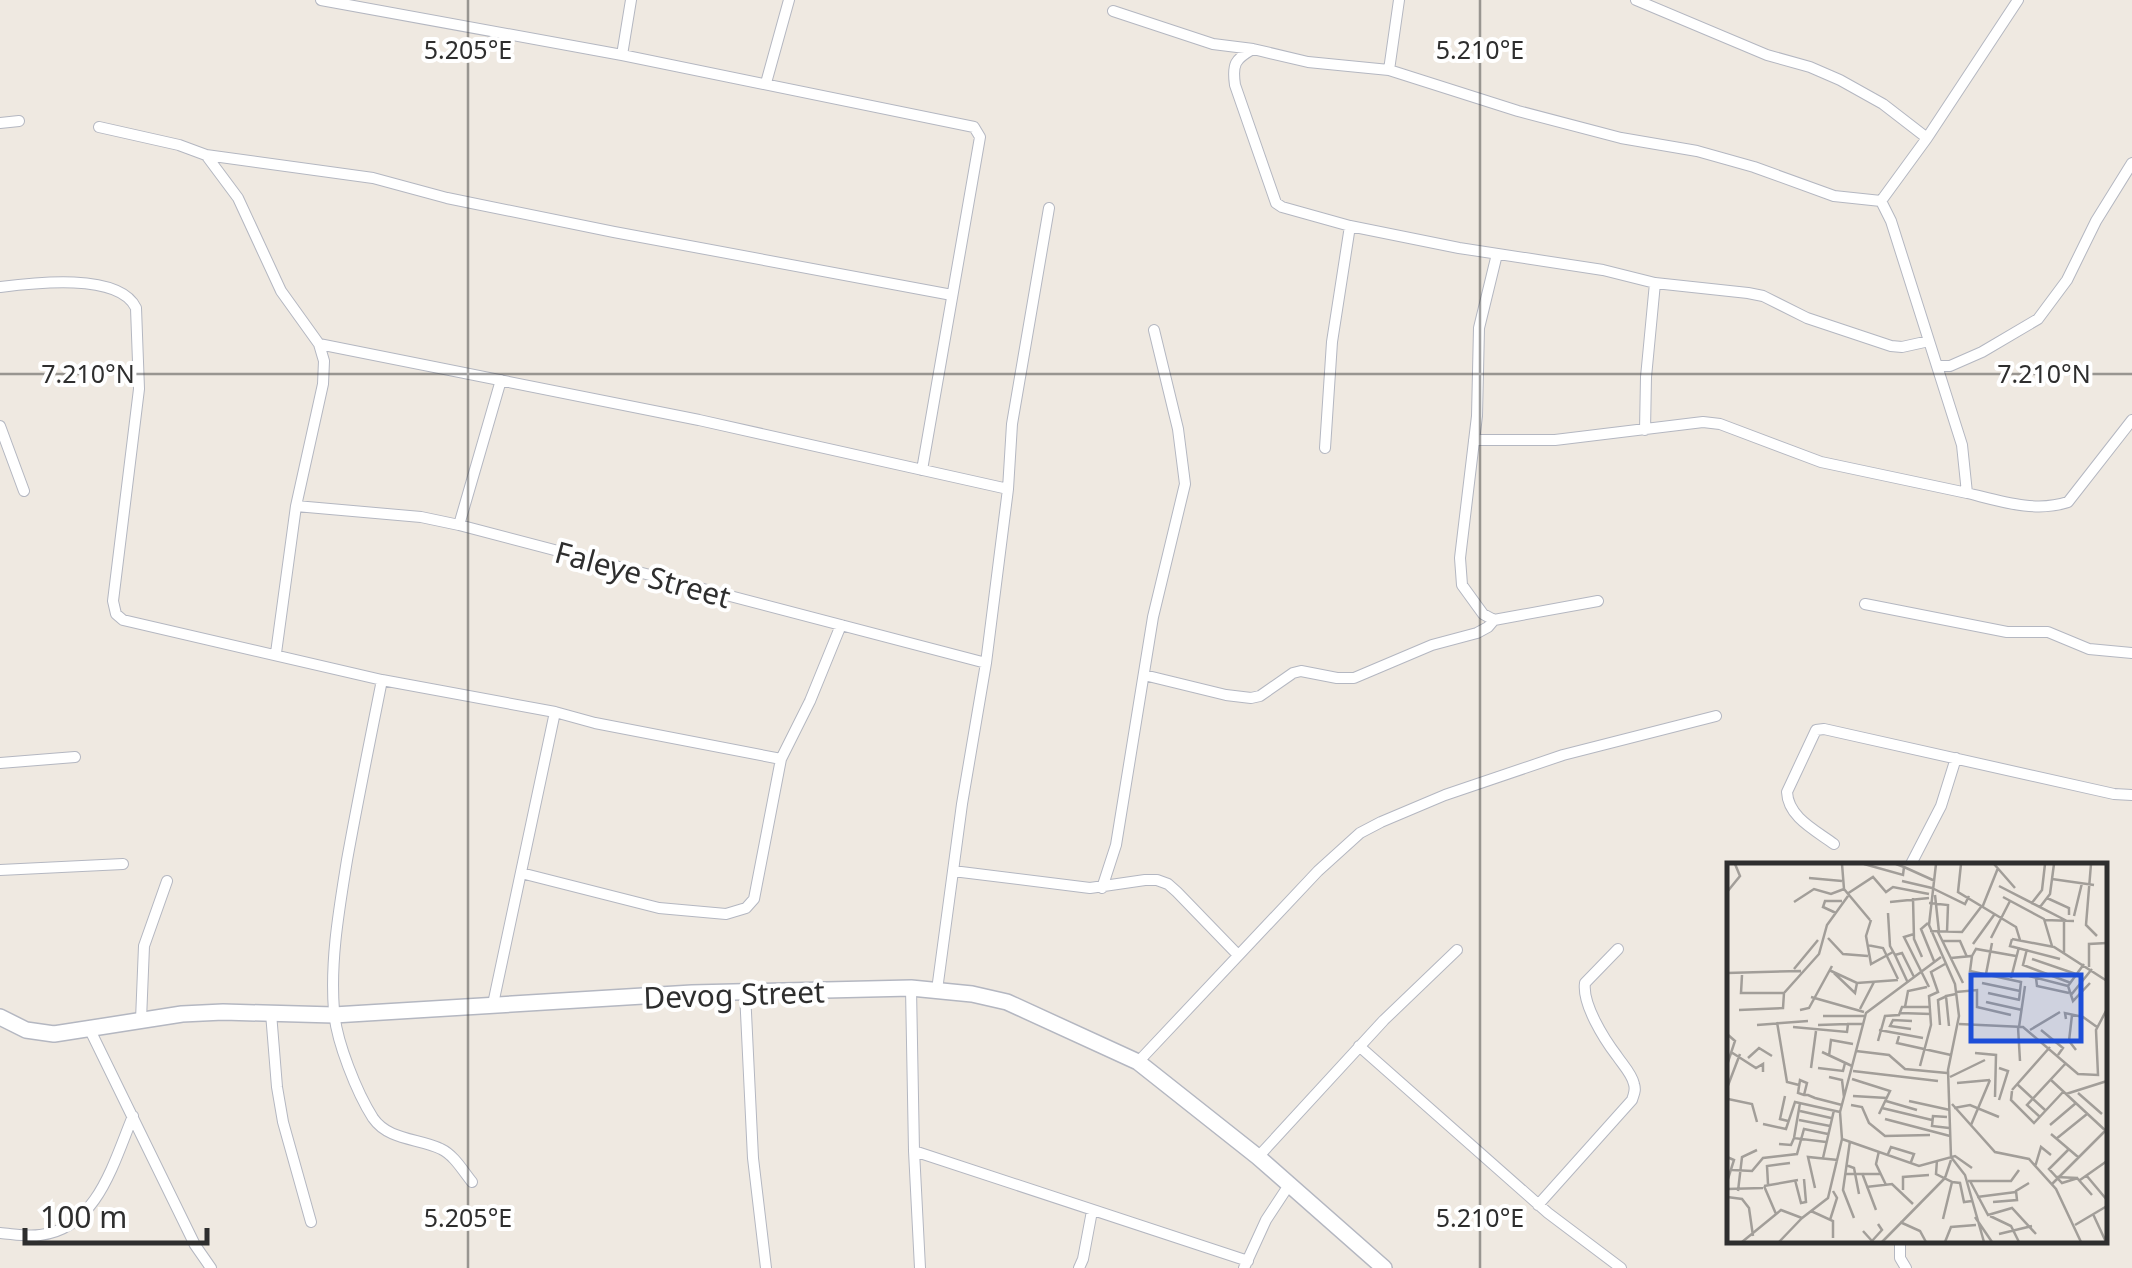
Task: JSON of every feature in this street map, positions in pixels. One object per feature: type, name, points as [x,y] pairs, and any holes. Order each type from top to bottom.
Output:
[{"type":"street","points":[[322,0],[622,55],[974,127],[980,137],[922,470]]},
{"type":"street","points":[[622,55],[631,0]]},
{"type":"street","points":[[766,84],[789,0]]},
{"type":"street","points":[[1388,70],[1399,0]]},
{"type":"street","points":[[1636,0],[1767,55],[1840,80],[1883,104],[1926,138]]},
{"type":"street","points":[[1881,201],[2018,0]]},
{"type":"street","points":[[1113,12],[1214,44],[1308,62],[1388,70],[1518,111],[1754,167],[1834,196],[1881,201]]},
{"type":"street","points":[[1253,49],[1238,58],[1234,76],[1276,203],[1282,208],[1350,226],[1603,270],[1654,283],[1763,296],[1807,318],[1891,346],[1929,341]]},
{"type":"street","points":[[0,123],[19,121]]},
{"type":"street","points":[[100,126],[206,155],[373,178],[447,198],[614,232],[952,294]]},
{"type":"street","points":[[206,155],[238,198],[281,290],[320,344],[324,361],[323,384],[296,506],[276,654]]},
{"type":"street","points":[[1942,370],[1982,352],[2038,318],[2066,280],[2132,163]]},
{"type":"street","points":[[1881,201],[1942,370],[1962,445],[1966,493]]},
{"type":"street","points":[[936,990],[986,663],[1008,489],[1012,424],[1049,208]]},
{"type":"street","points":[[1325,448],[1332,342],[1350,226]]},
{"type":"street","points":[[1497,254],[1479,328],[1462,585],[1483,614],[1494,620],[1598,601]]},
{"type":"street","points":[[0,287],[80,281],[122,294],[136,308],[139,389],[113,600],[116,614],[123,620],[382,680],[781,758]]},
{"type":"street","points":[[1645,430],[1654,283]]},
{"type":"street","points":[[1102,888],[1116,844],[1153,617],[1185,484],[1178,430],[1154,330]]},
{"type":"street","points":[[320,344],[699,420],[1008,489]]},
{"type":"street","points":[[459,525],[501,380]]},
{"type":"street","points":[[1474,440],[1554,440],[1702,422],[1720,424],[1821,462],[2040,508],[2068,502],[2131,423]]},
{"type":"street","points":[[0,426],[24,491]]},
{"type":"street","name":"Faleye Street","points":[[296,506],[420,516],[986,663]]},
{"type":"street","points":[[1864,604],[2007,632],[2048,632],[2089,649],[2132,653]]},
{"type":"street","points":[[1144,675],[1251,698],[1301,671],[1354,678],[1432,645],[1477,633],[1494,620]]},
{"type":"street","points":[[520,873],[660,908],[726,914],[746,908],[754,899],[781,758],[810,702],[840,625]]},
{"type":"street","points":[[382,680],[336,922],[334,1015],[352,1074],[373,1118],[395,1134],[442,1149],[472,1182]]},
{"type":"street","points":[[493,1004],[554,712]]},
{"type":"street","points":[[1138,1062],[1318,871],[1360,834],[1445,795],[1563,755],[1716,716]]},
{"type":"street","points":[[1834,844],[1794,814],[1786,797],[1816,730],[2132,795]]},
{"type":"street","points":[[0,764],[74,757]]},
{"type":"street","points":[[1912,863],[1941,806],[1956,758]]},
{"type":"street","points":[[0,870],[123,864]]},
{"type":"street","points":[[952,871],[1102,888],[1146,880],[1168,884],[1238,955]]},
{"type":"street","points":[[140,1020],[144,946],[168,881]]},
{"type":"street","points":[[1538,1204],[1632,1100],[1636,1090],[1634,1080],[1608,1045],[1583,988],[1618,948]]},
{"type":"street","points":[[1258,1157],[1384,1020],[1457,950]]},
{"type":"street","points":[[912,988],[920,1268]]},
{"type":"street","name":"Devog Street","points":[[0,1017],[40,1034],[90,1030],[182,1014],[334,1015],[692,993],[912,988],[972,994],[1007,1002],[1138,1062],[1258,1157],[1384,1268]]},
{"type":"street","points":[[745,992],[753,1158],[766,1268]]},
{"type":"street","points":[[271,1013],[283,1122],[312,1222]]},
{"type":"street","points":[[90,1030],[195,1245],[212,1268]]},
{"type":"street","points":[[1360,1046],[1538,1204],[1621,1268]]},
{"type":"street","points":[[0,1233],[39,1236],[78,1219],[98,1197],[133,1116]]},
{"type":"street","points":[[914,1151],[1246,1264],[1266,1220],[1289,1185]]},
{"type":"street","points":[[1079,1268],[1092,1211]]},
{"type":"street","points":[[1900,1243],[1900,1258],[1906,1268]]}]
